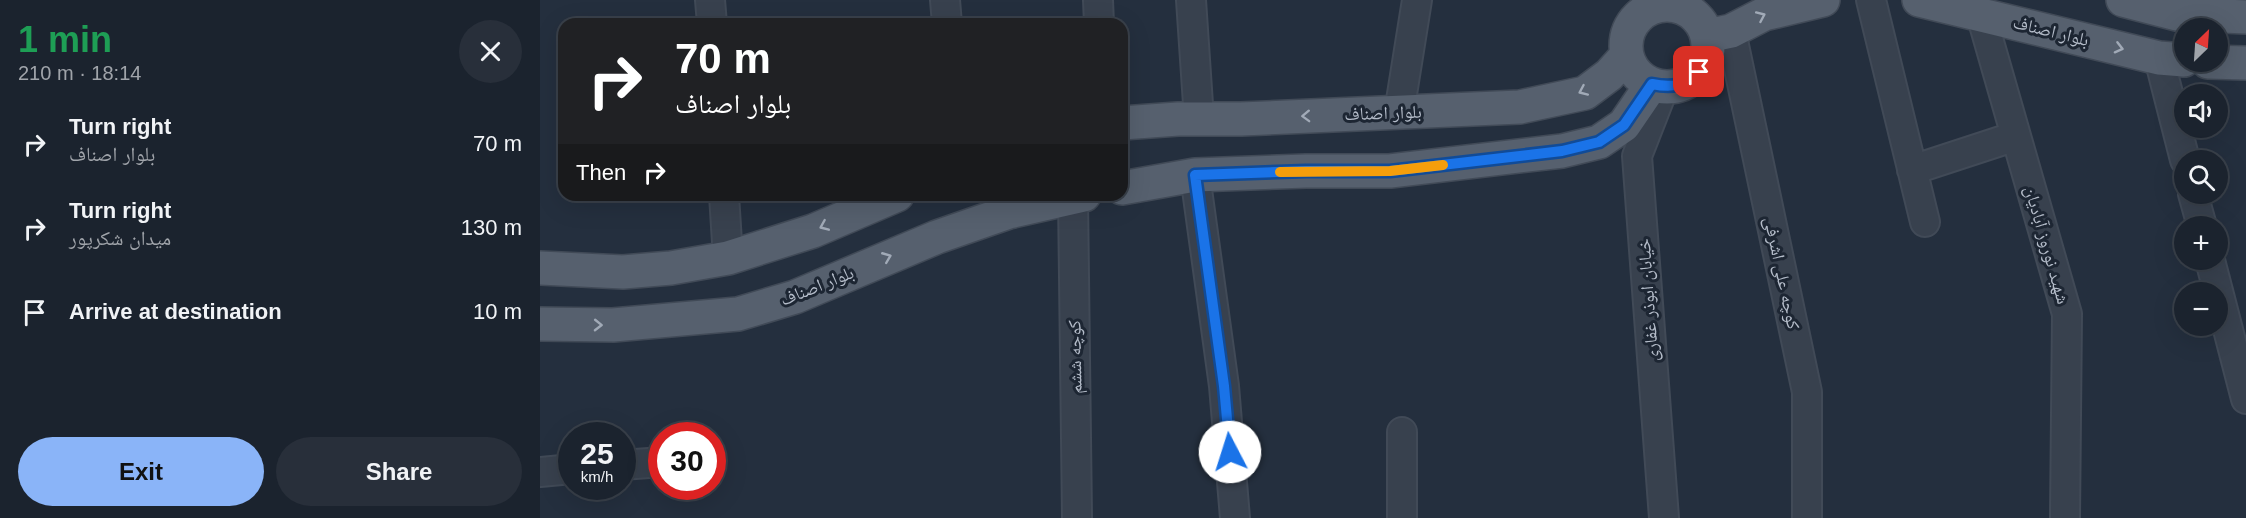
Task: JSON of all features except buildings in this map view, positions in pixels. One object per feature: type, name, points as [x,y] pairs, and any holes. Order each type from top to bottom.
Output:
[{"type":"main road","points":[[1719,34],[1703,26],[1679,4],[1651,9],[1639,16],[1631,28],[1626,41],[1627,55],[1632,67],[1641,78],[1658,86],[1677,86],[1689,81],[1699,72],[1706,61],[1708,49],[1719,34],[1764,14],[1823,0]]},
{"type":"main road","name":"بلوار اصناف","points":[[1919,0],[2171,59]]},
{"type":"main road","points":[[2123,0],[2177,15],[2246,17]]},
{"type":"main road","name":"بلوار اصناف","points":[[1128,123],[1520,107],[1585,93],[1609,75],[1627,55]]},
{"type":"main road","points":[[2228,63],[2246,63]]},
{"type":"main road","points":[[1128,187],[1195,175],[1390,171],[1562,151],[1599,142],[1624,125],[1658,86]]},
{"type":"main road","points":[[540,268],[623,272],[672,268],[728,258],[813,231],[883,201]]},
{"type":"main road","name":"بلوار اصناف","points":[[540,324],[613,325],[738,314],[795,297],[937,237],[1009,212],[1056,201]]},
{"type":"street","points":[[710,0],[712,18]]},
{"type":"street","points":[[945,0],[946,18]]},
{"type":"street","points":[[1098,0],[1099,18]]},
{"type":"street","points":[[1191,0],[1199,119]]},
{"type":"street","points":[[1399,112],[1417,0]]},
{"type":"street","points":[[1871,0],[1925,222]]},
{"type":"street","name":"شهید نوروز آبادیان","points":[[1981,14],[2067,314],[2065,518]]},
{"type":"street","name":"کوچه علی اشرفی","points":[[1719,34],[1807,392],[1807,518]]},
{"type":"street","points":[[2171,59],[2184,150]]},
{"type":"street","name":"خیابان ابوذر غفاری","points":[[1658,86],[1637,156],[1664,518]]},
{"type":"street","points":[[1912,170],[2016,136]]},
{"type":"street","points":[[1195,175],[1224,386],[1235,518]]},
{"type":"street","points":[[724,201],[728,258]]},
{"type":"street","name":"کوچه ششم","points":[[1077,518],[1078,201]]},
{"type":"street","points":[[2213,270],[2246,399]]},
{"type":"street","points":[[1402,432],[1402,518]]},
{"type":"street","points":[[540,472],[558,470]]},
{"type":"slow traffic","points":[[1280,172],[1390,171],[1443,165]]},
{"type":"route","points":[[1230,452],[1224,386],[1195,175],[1390,171],[1562,151],[1599,142],[1624,125],[1652,84],[1664,87],[1677,86],[1689,81],[1699,72]]}]
